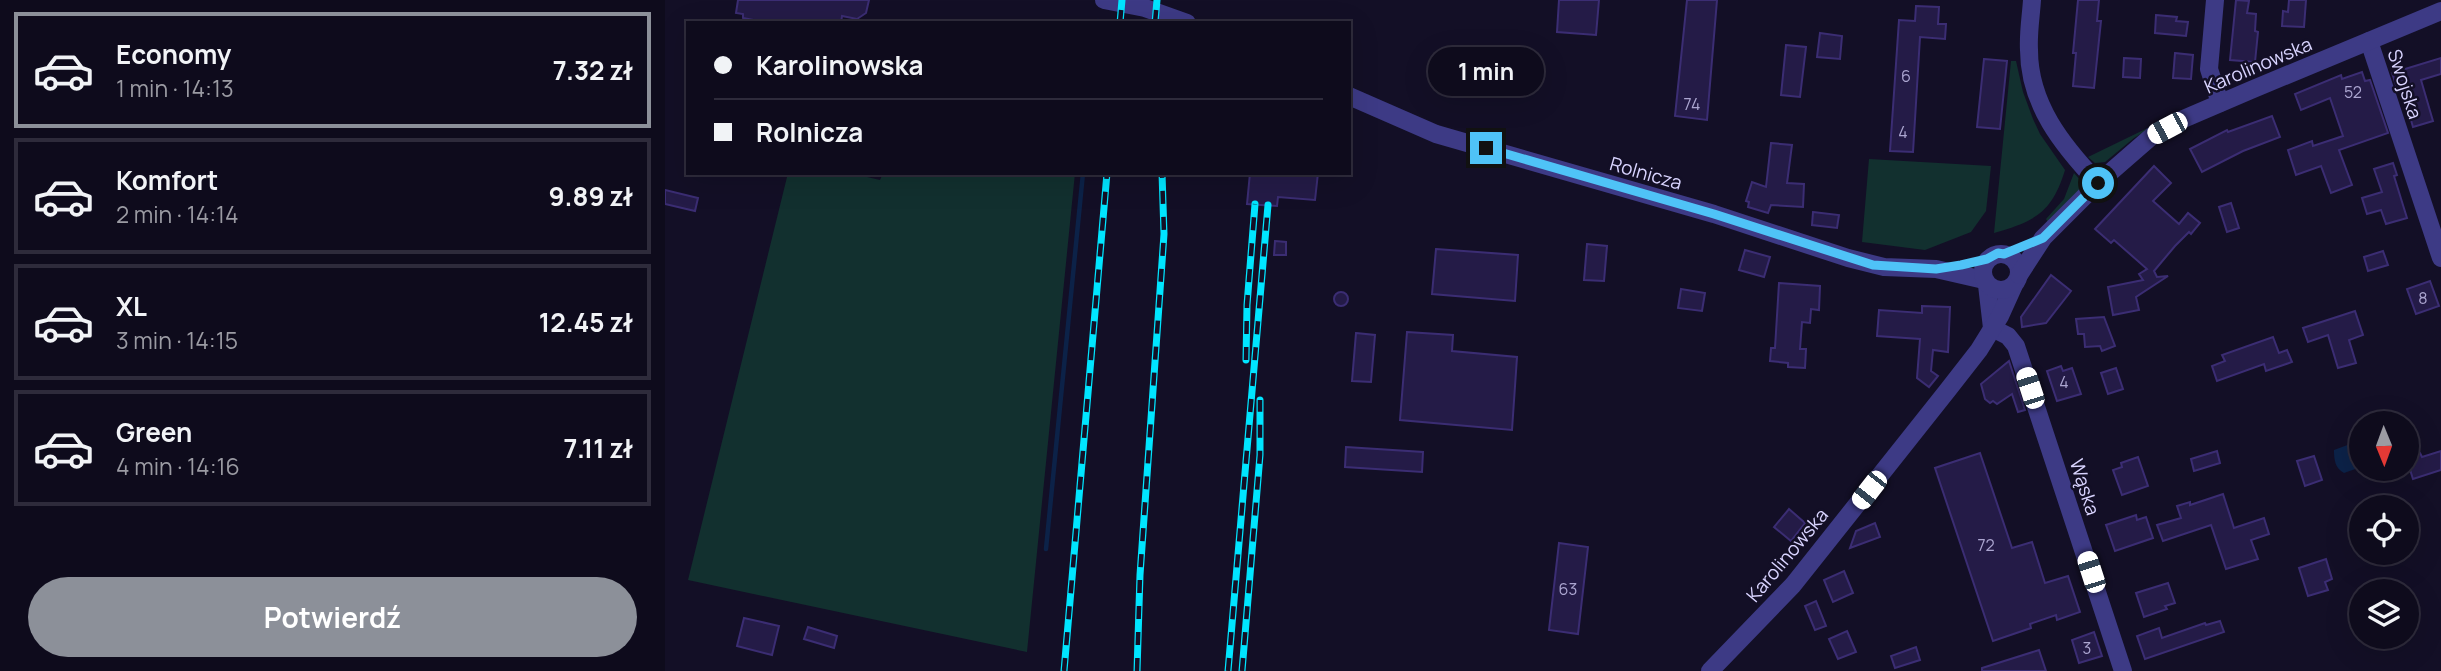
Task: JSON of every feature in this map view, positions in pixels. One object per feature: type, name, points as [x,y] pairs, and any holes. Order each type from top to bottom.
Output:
[{"type":"street","points":[[1104,0],[1145,8],[1181,21]]},
{"type":"street","points":[[2032,0],[2029,51],[2035,90],[2057,136],[2098,183]]},
{"type":"street","points":[[2215,0],[2209,69],[2220,103]]},
{"type":"street","name":"Karolinowska","points":[[1710,671],[1793,584],[1974,356],[2043,238],[2133,150],[2152,136],[2220,103],[2441,11]]},
{"type":"street","name":"Swojska","points":[[2369,41],[2441,258]]},
{"type":"street","name":"Rolnicza","points":[[1351,97],[1425,130],[1714,214],[1848,258],[1884,267],[1936,269],[1986,283]]},
{"type":"street","name":"Karolinowska","points":[[1996,256],[2043,238]]},
{"type":"street","points":[[1986,283],[1998,290],[2009,289],[2017,280],[2014,259],[1996,256],[1982,269],[1992,328]]},
{"type":"street","name":"Rolnicza","points":[[1936,269],[1996,256]]},
{"type":"street","name":"Wąska","points":[[1992,328],[2008,336],[2016,346],[2123,671]]},
{"type":"green space","points":[[2011,61],[2016,61],[2023,92],[2040,134],[2065,170],[2048,206],[2021,224],[1994,233]]},
{"type":"green space","points":[[2160,122],[2134,138],[2105,162],[2095,163],[2088,157]]},
{"type":"green space","points":[[1869,159],[1991,166],[1986,211],[1971,232],[1925,250],[1862,242]]},
{"type":"green space","points":[[2074,173],[2081,181],[2079,191],[2048,222],[2046,219],[2064,199]]},
{"type":"green space","points":[[788,175],[859,175],[880,180],[882,175],[1075,175],[1027,652],[688,580]]},
{"type":"water","points":[[2349,444],[2349,471],[2344,473],[2339,469],[2334,450]]},
{"type":"building","points":[[738,0],[869,0],[866,13],[857,19],[842,16],[841,21],[754,21],[736,13]]},
{"type":"building","points":[[1559,0],[1599,0],[1596,35],[1557,32]]},
{"type":"building","points":[[1687,0],[1717,0],[1707,120],[1675,116]]},
{"type":"building","points":[[2078,0],[2099,0],[2097,21],[2101,21],[2094,88],[2073,86]]},
{"type":"building","points":[[2236,0],[2249,1],[2247,13],[2256,14],[2255,31],[2258,32],[2255,62],[2230,60]]},
{"type":"building","points":[[2289,0],[2306,0],[2304,27],[2282,26],[2283,11],[2288,12]]},
{"type":"building","points":[[1916,6],[1939,7],[1938,24],[1946,24],[1945,39],[1920,37],[1913,152],[1890,151],[1899,20],[1915,21]]},
{"type":"building","points":[[2156,15],[2177,17],[2176,21],[2188,22],[2186,36],[2155,33]]},
{"type":"building","points":[[1820,33],[1842,36],[1840,59],[1817,57]]},
{"type":"building","points":[[1786,45],[1806,47],[1800,97],[1781,95]]},
{"type":"building","points":[[2175,53],[2193,55],[2191,79],[2173,78]]},
{"type":"building","points":[[2124,58],[2141,59],[2140,78],[2123,77]]},
{"type":"building","points":[[2441,58],[2441,74],[2421,80],[2433,121],[2413,127],[2401,86],[2397,88],[2392,73]]},
{"type":"building","points":[[1984,59],[2007,61],[2000,129],[1977,127]]},
{"type":"building","points":[[2362,72],[2365,81],[2370,80],[2388,133],[2339,150],[2352,185],[2331,193],[2321,166],[2296,175],[2288,150],[2312,141],[2313,146],[2343,136],[2330,98],[2301,110],[2295,94],[2341,75],[2342,79]]},
{"type":"building","points":[[2272,116],[2280,137],[2243,151],[2202,172],[2190,149],[2227,130],[2228,132]]},
{"type":"building","points":[[1771,143],[1792,145],[1787,183],[1804,184],[1803,207],[1771,205],[1768,213],[1748,207],[1749,202],[1746,201],[1752,182],[1766,187]]},
{"type":"building","points":[[2393,163],[2397,175],[2394,176],[2407,218],[2386,224],[2381,210],[2367,214],[2362,198],[2382,192],[2374,169]]},
{"type":"building","points":[[2154,166],[2171,183],[2153,201],[2179,224],[2188,213],[2200,223],[2175,246],[2154,271],[2157,277],[2168,276],[2136,297],[2139,310],[2113,315],[2108,287],[2143,280],[2139,274],[2147,269],[2114,240],[2111,243],[2095,229]]},
{"type":"building","points":[[1250,175],[1318,175],[1315,200],[1278,197],[1277,206],[1247,204]]},
{"type":"building","points":[[665,190],[698,198],[695,211],[665,204]]},
{"type":"building","points":[[2231,203],[2239,228],[2227,232],[2219,207]]},
{"type":"building","points":[[1813,212],[1839,215],[1837,228],[1812,225]]},
{"type":"building","points":[[1275,241],[1286,242],[1286,255],[1274,255]]},
{"type":"building","points":[[1587,244],[1607,246],[1604,281],[1584,280]]},
{"type":"building","points":[[1436,249],[1518,255],[1515,301],[1432,294]]},
{"type":"building","points":[[1745,250],[1770,257],[1764,277],[1739,270]]},
{"type":"building","points":[[2383,251],[2388,265],[2368,271],[2364,257]]},
{"type":"building","points":[[2051,275],[2071,291],[2046,323],[2022,327],[2021,317]]},
{"type":"building","points":[[2430,281],[2439,306],[2416,314],[2407,289]]},
{"type":"building","points":[[1779,283],[1820,286],[1819,310],[1811,309],[1810,323],[1802,322],[1800,349],[1806,349],[1805,368],[1788,367],[1788,363],[1770,361],[1771,348],[1775,348]]},
{"type":"building","points":[[1681,289],[1705,293],[1702,311],[1678,308]]},
{"type":"building","points":[[1338,292],[1344,292],[1348,299],[1344,306],[1338,306],[1334,302],[1334,296]]},
{"type":"building","points":[[1922,306],[1950,307],[1948,352],[1933,350],[1931,371],[1938,376],[1929,387],[1917,378],[1920,339],[1877,336],[1879,310],[1922,313]]},
{"type":"building","points":[[2355,311],[2363,335],[2349,340],[2356,363],[2338,368],[2328,335],[2308,342],[2303,328]]},
{"type":"building","points":[[2104,317],[2115,346],[2102,351],[2100,346],[2085,347],[2084,334],[2078,334],[2076,319]]},
{"type":"building","points":[[1407,332],[1453,335],[1452,351],[1517,357],[1512,430],[1400,420]]},
{"type":"building","points":[[1356,333],[1375,335],[1371,382],[1352,381]]},
{"type":"building","points":[[2273,337],[2279,353],[2287,350],[2292,362],[2266,371],[2264,364],[2217,381],[2212,366],[2225,361],[2222,355]]},
{"type":"building","points":[[2009,361],[2025,410],[2018,412],[2012,394],[1997,404],[1993,401],[1990,403],[1985,399],[1981,384]]},
{"type":"building","points":[[2061,366],[2063,371],[2072,368],[2081,394],[2057,401],[2047,371]]},
{"type":"building","points":[[2116,368],[2123,389],[2108,394],[2101,373]]},
{"type":"building","points":[[1346,447],[1423,452],[1422,472],[1345,467]]},
{"type":"building","points":[[2217,451],[2220,463],[2194,471],[2191,459]]},
{"type":"building","points":[[2441,451],[2441,470],[2419,477],[2419,453],[2422,457]]},
{"type":"building","points":[[1980,453],[2012,548],[2032,542],[2045,583],[2068,576],[2080,612],[2057,620],[2056,615],[2030,624],[2031,628],[1993,641],[1935,468]]},
{"type":"building","points":[[2314,456],[2322,480],[2305,486],[2297,461]]},
{"type":"building","points":[[2138,457],[2148,486],[2122,495],[2113,470],[2122,467],[2121,463]]},
{"type":"building","points":[[2223,494],[2234,528],[2264,518],[2269,534],[2251,540],[2258,559],[2226,569],[2211,525],[2163,541],[2157,525],[2181,518],[2177,506],[2190,502],[2190,505]]},
{"type":"building","points":[[1789,509],[1805,523],[1791,541],[1774,527]]},
{"type":"building","points":[[2136,515],[2137,520],[2146,517],[2153,538],[2115,551],[2106,525]]},
{"type":"building","points":[[1875,523],[1880,537],[1850,548],[1856,531]]},
{"type":"building","points":[[1559,543],[1588,547],[1578,634],[1549,630]]},
{"type":"building","points":[[2326,559],[2332,579],[2325,582],[2328,590],[2308,596],[2299,568]]},
{"type":"building","points":[[1844,571],[1853,593],[1833,602],[1824,580]]},
{"type":"building","points":[[2168,583],[2175,603],[2165,606],[2167,609],[2144,617],[2136,593]]},
{"type":"building","points":[[1816,601],[1826,626],[1815,630],[1805,606]]},
{"type":"building","points":[[744,618],[779,626],[772,655],[737,646]]},
{"type":"building","points":[[2220,621],[2224,632],[2145,659],[2137,636],[2159,628],[2162,638],[2205,623],[2206,625]]},
{"type":"building","points":[[808,627],[837,636],[834,648],[804,639]]},
{"type":"building","points":[[1847,631],[1856,652],[1838,659],[1829,639]]},
{"type":"building","points":[[2094,632],[2102,656],[2079,663],[2072,640]]},
{"type":"building","points":[[1916,647],[1920,660],[1895,668],[1891,656]]},
{"type":"building","points":[[2039,650],[2046,671],[1982,671],[1982,668]]},
{"type":"waterway","points":[[1046,549],[1083,175]]},
{"type":"railway","points":[[1120,21],[1122,0]]},
{"type":"railway","points":[[1155,21],[1157,0]]},
{"type":"railway","points":[[1064,671],[1107,175]]},
{"type":"railway","points":[[1137,671],[1140,575],[1164,234],[1162,175]]},
{"type":"railway","points":[[1246,360],[1247,305],[1255,204]]},
{"type":"railway","points":[[1228,671],[1268,205]]},
{"type":"railway","points":[[1242,671],[1260,455],[1260,400]]},
{"type":"route","points":[[1486,148],[1714,214],[1848,258],[1897,268],[1936,269],[1961,265],[1987,259],[1998,253],[2004,254],[2043,238],[2098,183]]}]
